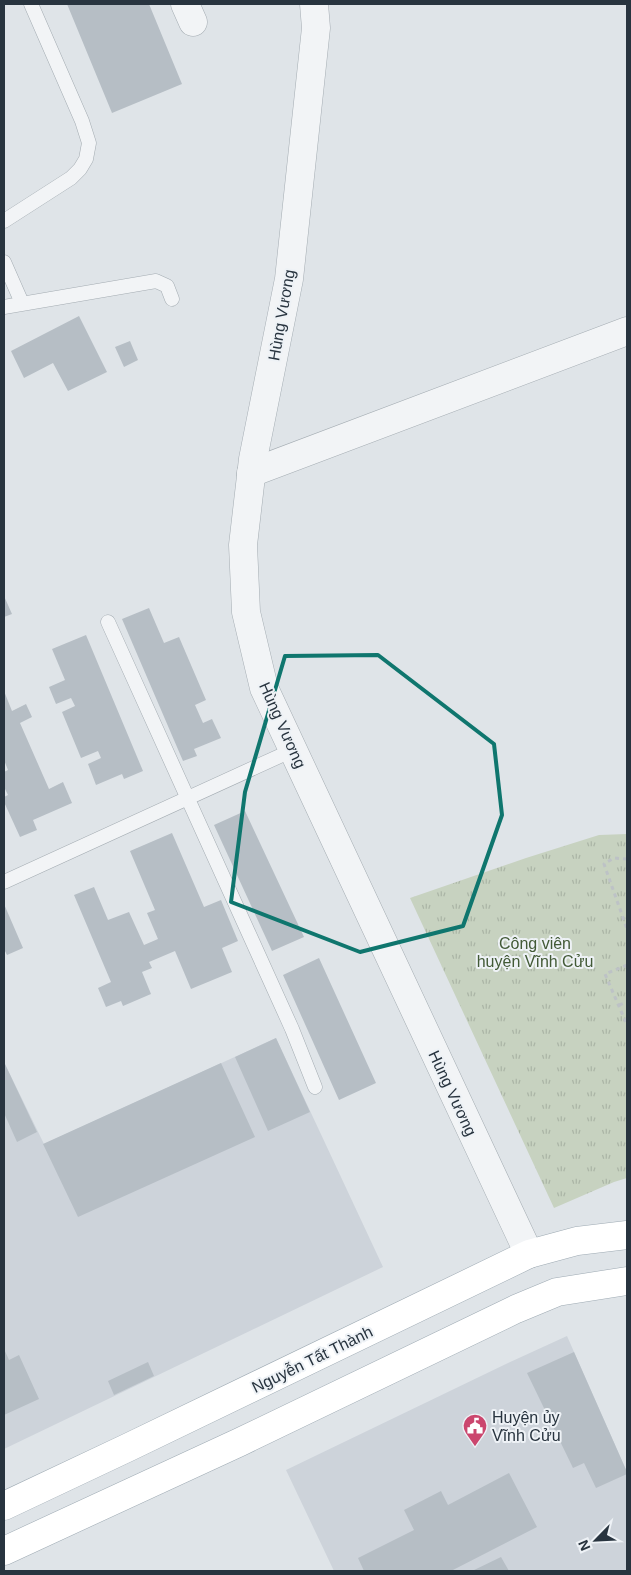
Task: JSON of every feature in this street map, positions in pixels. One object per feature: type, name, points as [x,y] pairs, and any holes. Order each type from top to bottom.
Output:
[{"type":"main road","name":"Nguyễn Tất Thành","points":[[4,1506],[529,1254],[577,1242],[627,1235]]},
{"type":"main road","points":[[478,1279],[495,1319]]},
{"type":"main road","points":[[4,1551],[240,1442],[495,1319],[557,1292],[627,1281]]},
{"type":"street","name":"Hùng Vương","points":[[314,4],[316,28],[289,279],[252,473],[243,545],[246,612],[264,688],[529,1254]]},
{"type":"street","points":[[252,473],[627,331]]},
{"type":"lane","points":[[4,221],[71,178],[86,159],[89,143],[82,121],[31,4]]},
{"type":"lane","points":[[4,262],[22,303]]},
{"type":"lane","points":[[4,307],[156,281],[167,286],[172,299]]},
{"type":"lane","points":[[108,622],[292,1029],[315,1088]]},
{"type":"lane","points":[[4,882],[293,750]]},
{"type":"path","points":[[627,859],[614,858],[604,864],[627,929]]},
{"type":"path","points":[[627,965],[605,974],[627,1025]]},
{"type":"path","points":[[618,1005],[627,1002]]},
{"type":"highlighted area","points":[[378,655],[494,744],[502,815],[463,926],[360,952],[231,902],[245,792],[285,656]]},
{"type":"shaded area","points":[[276,1038],[383,1267],[4,1449],[4,1062],[44,1144]]},
{"type":"shaded area","name":"Huyện ủy Vĩnh Cửu","points":[[567,1336],[627,1472],[627,1571],[334,1571],[286,1470]]},
{"type":"green space","name":"Công viên huyện Vĩnh Cửu","points":[[627,834],[627,1178],[554,1208],[410,898],[599,835]]},
{"type":"building","points":[[67,4],[149,4],[182,84],[112,113]]},
{"type":"building","points":[[79,316],[107,372],[68,391],[53,363],[24,378],[11,351]]},
{"type":"building","points":[[130,341],[138,360],[124,367],[115,347]]},
{"type":"building","points":[[4,596],[12,614],[4,617]]},
{"type":"building","points":[[149,608],[164,643],[179,637],[206,700],[195,705],[203,723],[212,719],[221,738],[194,749],[197,756],[183,761],[122,619]]},
{"type":"building","points":[[86,635],[143,771],[124,779],[122,774],[96,785],[88,764],[101,758],[98,751],[81,758],[62,712],[75,706],[71,698],[56,704],[49,687],[65,680],[52,649]]},
{"type":"building","points":[[4,691],[12,711],[26,704],[32,717],[20,723],[49,789],[63,782],[72,803],[33,820],[37,830],[20,837],[4,802],[4,797],[8,795],[4,787],[4,772],[8,770],[4,760]]},
{"type":"building","points":[[245,811],[304,937],[272,951],[214,825]]},
{"type":"building","points":[[172,833],[204,907],[221,900],[238,941],[222,948],[232,972],[191,989],[175,951],[149,962],[152,968],[142,972],[151,994],[123,1006],[121,1001],[106,1007],[98,988],[111,982],[74,895],[94,887],[108,920],[129,912],[144,945],[158,939],[147,913],[155,910],[130,851]]},
{"type":"building","points":[[4,904],[23,948],[7,955],[4,949]]},
{"type":"building","points":[[319,958],[376,1083],[339,1100],[283,975]]},
{"type":"building","points":[[276,1038],[310,1112],[268,1131],[235,1057]]},
{"type":"building","points":[[4,1062],[37,1132],[17,1142],[4,1113]]},
{"type":"building","points":[[221,1063],[255,1137],[78,1217],[43,1144]]},
{"type":"building","points":[[4,1349],[9,1360],[19,1355],[39,1399],[4,1415]]},
{"type":"building","points":[[574,1352],[627,1472],[627,1474],[596,1488],[584,1463],[573,1468],[527,1373]]},
{"type":"building","points":[[148,1362],[154,1376],[114,1395],[108,1381]]},
{"type":"building","points":[[509,1473],[537,1527],[451,1571],[364,1571],[358,1558],[414,1530],[404,1510],[441,1491],[448,1505]]},
{"type":"building","points":[[501,1557],[509,1571],[472,1571]]},
{"type":"place","name":"Huyện ủy Vĩnh Cửu","points":[[475,1447]]}]
